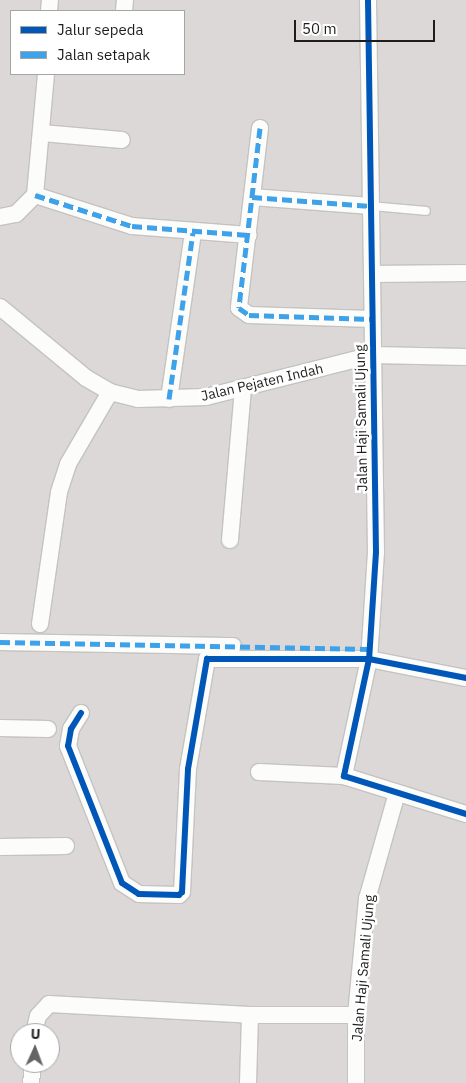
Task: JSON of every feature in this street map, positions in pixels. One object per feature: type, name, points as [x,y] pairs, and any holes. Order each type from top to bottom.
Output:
[{"type":"street","name":"Jalan Haji Samali Ujung","points":[[344,776],[369,654],[376,552],[368,0]]},
{"type":"street","points":[[0,217],[16,214],[35,195],[46,75]]},
{"type":"street","points":[[260,128],[239,308],[242,313],[372,319]]},
{"type":"street","points":[[42,133],[122,140]]},
{"type":"street","points":[[35,195],[132,226],[194,233],[249,235]]},
{"type":"street","points":[[252,197],[371,206]]},
{"type":"street","points":[[170,400],[194,233]]},
{"type":"street","points":[[372,274],[466,273]]},
{"type":"street","name":"Jalan Pejaten Indah","points":[[0,307],[86,378],[110,392],[138,399],[170,400],[206,397],[243,390],[373,355],[466,357]]},
{"type":"street","points":[[230,540],[243,390]]},
{"type":"street","points":[[40,624],[59,492],[68,464],[110,392]]},
{"type":"street","points":[[0,642],[369,654],[466,678]]},
{"type":"street","points":[[81,713],[71,729],[68,746],[122,884],[139,894],[179,895],[182,892],[188,770],[207,658],[369,654]]},
{"type":"street","points":[[0,728],[48,729]]},
{"type":"street","points":[[259,772],[344,776],[466,814]]},
{"type":"street","name":"Jalan Haji Samali Ujung","points":[[356,1083],[356,1014],[367,899],[397,793]]},
{"type":"street","points":[[0,847],[66,846]]},
{"type":"street","points":[[36,1023],[38,1016],[49,1004],[250,1015],[356,1014]]},
{"type":"street","points":[[248,1083],[250,1015]]},
{"type":"lane","points":[[371,206],[426,211]]},
{"type":"shaded area","points":[[0,0],[466,0],[466,1083],[0,1083]]},
{"type":"marked path","points":[[260,128],[239,308],[249,315],[372,319]]},
{"type":"marked path","points":[[35,195],[132,226],[249,235]]},
{"type":"marked path","points":[[252,197],[371,206]]},
{"type":"marked path","points":[[169,399],[193,233]]},
{"type":"marked path","points":[[0,642],[370,649]]},
{"type":"cycle path","points":[[368,0],[376,552],[369,659],[344,776],[466,814]]},
{"type":"cycle path","points":[[81,713],[71,729],[68,746],[122,883],[139,894],[179,895],[182,892],[188,769],[207,659],[369,659],[466,678]]}]
